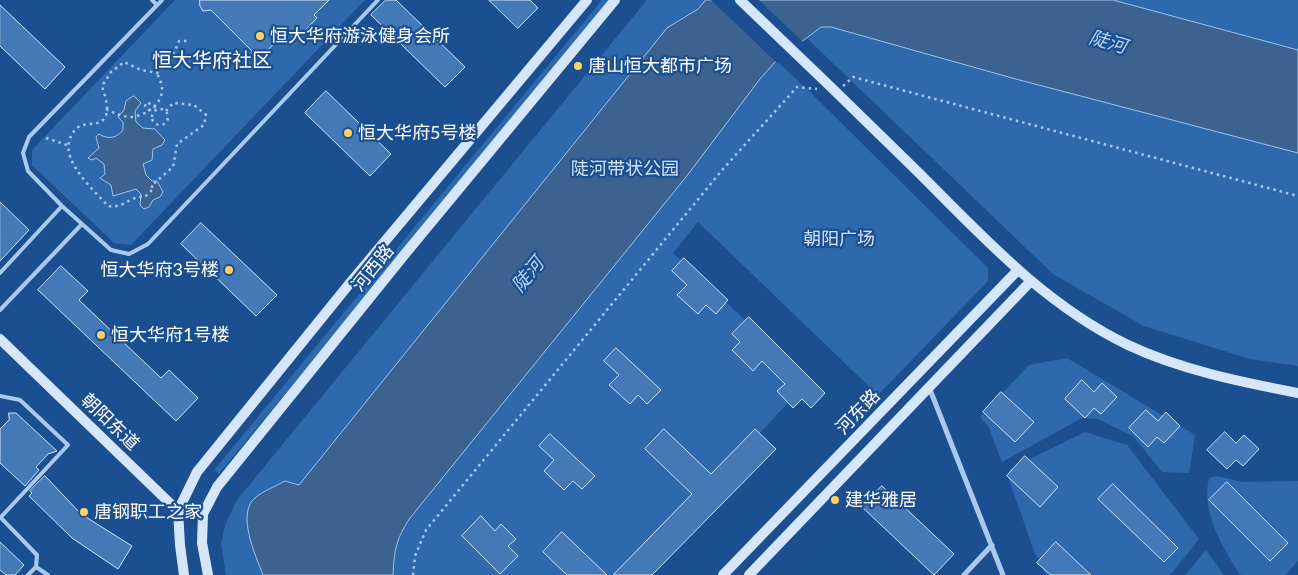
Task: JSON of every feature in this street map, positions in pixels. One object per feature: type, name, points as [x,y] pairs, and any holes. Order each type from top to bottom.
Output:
[{"type":"street","name":"河西路","points":[[184,575],[178,511],[197,472],[350,283],[587,0]]},
{"type":"street","name":"河西路","points":[[208,575],[202,543],[203,514],[217,487],[405,254],[615,0]]},
{"type":"street","points":[[740,0],[808,64],[1017,271],[1067,309],[1128,345],[1240,382],[1298,393]]},
{"type":"street","name":"河东路","points":[[723,575],[1017,271]]},
{"type":"street","name":"河东路","points":[[749,575],[1030,282]]},
{"type":"street","name":"朝阳东道","points":[[0,339],[178,511]]},
{"type":"street","points":[[929,386],[1003,575]]},
{"type":"street","points":[[178,511],[203,514]]},
{"type":"street","points":[[964,575],[992,545]]},
{"type":"lane","points":[[152,0],[157,5]]},
{"type":"lane","points":[[162,0],[29,137],[23,153],[28,171],[62,206],[111,250],[129,254],[148,244],[378,0]]},
{"type":"lane","points":[[0,273],[62,206]]},
{"type":"lane","points":[[0,310],[82,224]]},
{"type":"lane","points":[[0,396],[20,400],[68,445],[0,517],[37,555],[36,567],[28,575]]},
{"type":"lane","points":[[36,567],[48,575]]},
{"type":"path","points":[[157,73],[171,60],[179,41],[187,41]]},
{"type":"path","points":[[157,73],[141,70],[124,62],[111,72],[102,86],[106,109],[101,122],[79,127],[67,145],[69,157],[108,206],[118,208],[138,196],[145,197],[154,188],[151,186],[173,168],[177,144],[204,125],[206,115],[194,105],[184,102],[173,103],[166,111]]},
{"type":"path","points":[[106,109],[120,115],[141,115],[149,110],[162,96],[163,87],[157,73]]},
{"type":"path","points":[[413,575],[415,556],[426,530],[723,168],[797,87],[836,92],[853,77],[1298,196]]},
{"type":"path","points":[[150,102],[158,109],[166,111],[168,121],[161,126],[153,123],[152,114],[145,106],[145,103],[150,102]]},
{"type":"path","points":[[152,114],[158,109]]},
{"type":"path","points":[[46,138],[67,145]]},
{"type":"green space","points":[[175,0],[365,0],[131,245],[114,243],[32,165],[32,150]]},
{"type":"green space","points":[[602,0],[609,0],[219,474],[214,470]]},
{"type":"green space","name":"朝阳广场","points":[[647,0],[712,0],[811,93],[988,268],[988,281],[878,395],[698,222],[673,253],[809,380],[628,575],[226,575],[221,544],[225,525],[237,500]]},
{"type":"green space","points":[[767,0],[1298,0],[1298,366],[1250,359],[1144,326],[1053,274]]},
{"type":"green space","points":[[1067,358],[1195,435],[1189,473],[1162,472],[1133,436],[1098,419],[1082,418],[1002,462],[988,426],[980,417],[1029,365]]},
{"type":"green space","points":[[1085,432],[1127,445],[1199,539],[1172,573],[1168,575],[1046,575],[1034,551],[1008,477],[1010,469]]},
{"type":"green space","points":[[1218,476],[1242,482],[1298,481],[1298,561],[1285,575],[1241,575],[1239,573],[1219,539],[1210,515],[1207,490],[1209,478]]},
{"type":"green space","points":[[1206,550],[1224,575],[1185,575]]},
{"type":"water","name":"陡河带状公园","points":[[706,0],[1113,0],[1298,50],[1298,153],[1012,78],[831,27],[821,27],[775,62],[760,79],[686,177],[410,518],[397,545],[393,575],[263,575],[252,547],[247,524],[247,514],[255,498],[285,481],[299,485],[667,28],[698,9]]},
{"type":"water","points":[[134,96],[141,103],[135,111],[136,122],[143,128],[155,129],[165,140],[162,145],[153,149],[152,160],[143,164],[146,175],[152,181],[157,181],[163,192],[160,197],[153,200],[149,207],[144,209],[140,205],[141,194],[136,189],[113,196],[111,185],[100,178],[105,174],[104,164],[96,158],[92,160],[88,158],[99,148],[96,137],[99,134],[112,137],[118,135],[123,130],[123,122],[118,117],[124,110],[126,101]]},
{"type":"pier","points":[[711,0],[759,0],[804,43],[777,63]]},
{"type":"building","name":"恒大华府游泳健身会所","points":[[200,0],[329,0],[314,15],[317,18],[296,40],[286,31],[266,52],[267,58],[263,63],[257,63],[252,59],[252,51],[211,10],[203,11],[200,6]]},
{"type":"building","points":[[386,0],[396,0],[465,67],[445,87],[371,15]]},
{"type":"building","points":[[489,0],[530,0],[538,8],[518,28]]},
{"type":"building","points":[[0,5],[65,67],[45,89],[0,46]]},
{"type":"building","name":"恒大华府5号楼","points":[[326,91],[391,154],[370,176],[305,113]]},
{"type":"building","points":[[0,202],[29,230],[0,261]]},
{"type":"building","name":"恒大华府3号楼","points":[[201,223],[277,295],[256,316],[181,244]]},
{"type":"building","points":[[684,258],[728,300],[716,314],[706,305],[698,314],[677,295],[687,285],[672,271]]},
{"type":"building","name":"恒大华府1号楼","points":[[61,266],[88,291],[79,300],[161,378],[169,370],[198,398],[176,421],[38,290]]},
{"type":"building","points":[[749,317],[825,393],[811,408],[802,399],[793,408],[777,391],[785,384],[762,361],[753,371],[732,350],[740,342],[732,334]]},
{"type":"building","points":[[616,348],[661,390],[647,404],[638,395],[630,404],[609,385],[619,375],[604,361]]},
{"type":"building","points":[[1082,380],[1094,392],[1102,383],[1117,397],[1101,414],[1094,408],[1085,418],[1065,399]]},
{"type":"building","points":[[1001,392],[1034,422],[1015,442],[983,412]]},
{"type":"building","points":[[1146,410],[1158,421],[1166,412],[1180,426],[1164,443],[1157,437],[1148,447],[1129,428]]},
{"type":"building","points":[[9,413],[16,413],[57,451],[48,454],[36,467],[39,470],[25,486],[0,463],[0,429],[9,420]]},
{"type":"building","points":[[664,429],[711,474],[755,429],[776,449],[652,575],[613,575],[692,494],[645,449]]},
{"type":"building","points":[[1225,432],[1236,443],[1244,435],[1259,449],[1243,466],[1236,460],[1227,469],[1207,450]]},
{"type":"building","points":[[550,434],[595,476],[582,489],[573,481],[564,490],[544,471],[554,460],[539,446]]},
{"type":"building","points":[[1025,456],[1058,487],[1040,507],[1007,476]]},
{"type":"building","name":"唐钢职工之家","points":[[45,476],[81,514],[132,546],[118,569],[72,538],[29,496],[32,493],[30,491]]},
{"type":"building","points":[[1227,482],[1288,543],[1270,561],[1209,500]]},
{"type":"building","points":[[1113,484],[1178,548],[1164,562],[1098,499]]},
{"type":"building","points":[[882,486],[954,554],[934,575],[862,507]]},
{"type":"building","points":[[481,516],[495,531],[501,524],[516,539],[508,546],[518,556],[500,574],[462,536]]},
{"type":"building","points":[[562,532],[607,575],[567,575],[543,552]]},
{"type":"building","points":[[0,542],[24,565],[15,575],[6,575],[0,570]]},
{"type":"building","points":[[1056,542],[1091,575],[1051,575],[1037,563]]},
{"type":"place","name":"恒大华府游泳健身会所","points":[[260,36]]},
{"type":"place","name":"唐山恒大都市广场","points":[[578,66]]},
{"type":"place","name":"恒大华府5号楼","points":[[348,133]]},
{"type":"place","name":"恒大华府3号楼","points":[[229,270]]},
{"type":"place","name":"恒大华府1号楼","points":[[101,335]]},
{"type":"place","name":"建华雅居","points":[[835,500]]},
{"type":"place","name":"唐钢职工之家","points":[[84,512]]},
{"type":"district","name":"恒大华府社区","points":[[212,61]]},
{"type":"water label","name":"陡河","points":[[1108,42]]},
{"type":"water label","name":"陡河","points":[[528,275]]}]
